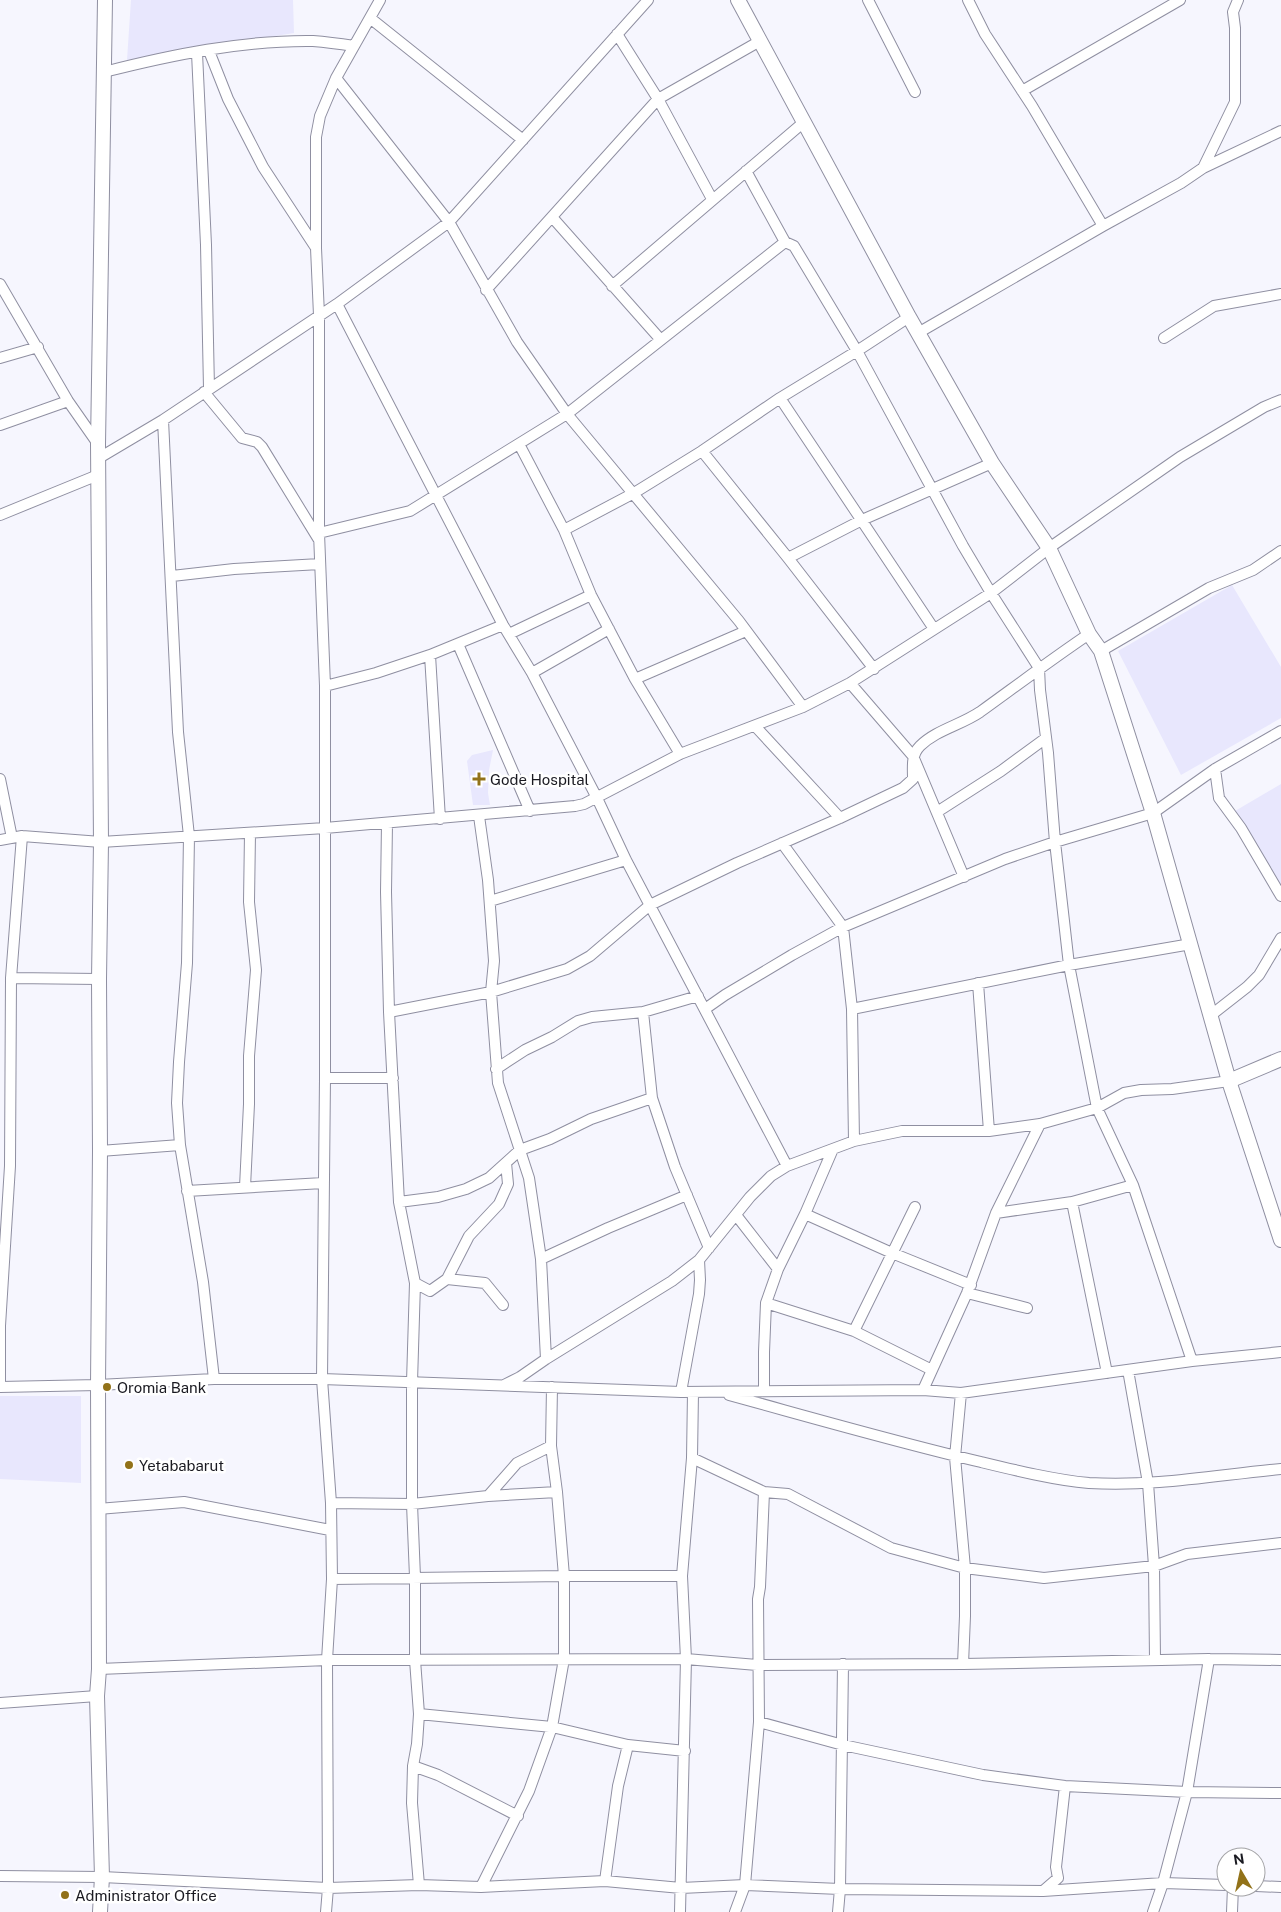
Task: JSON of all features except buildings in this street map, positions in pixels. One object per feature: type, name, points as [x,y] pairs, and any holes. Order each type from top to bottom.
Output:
[{"type":"street","points":[[100,1912],[102,1877],[97,1696],[99,1669],[98,1385],[101,842],[98,444],[105,0]]},
{"type":"street","points":[[326,1912],[328,1888],[327,1660],[332,1579],[331,1503],[322,1379],[325,1078],[325,686],[320,564],[319,315],[316,248],[317,128],[336,78],[380,0]]},
{"type":"street","points":[[738,0],[909,317],[992,464],[1050,548],[1089,634],[1102,651],[1192,944],[1229,1081],[1281,1240]]},
{"type":"street","points":[[868,0],[915,92]]},
{"type":"street","points":[[968,0],[985,34],[1022,91],[1103,226]]},
{"type":"street","points":[[1022,91],[1180,0]]},
{"type":"street","points":[[1203,168],[1235,102],[1236,28],[1233,12],[1238,0]]},
{"type":"street","points":[[99,458],[164,420],[337,304],[449,222],[617,34],[643,2]]},
{"type":"street","points":[[370,18],[523,140]]},
{"type":"street","points":[[617,34],[658,99],[712,199]]},
{"type":"street","points":[[104,72],[153,60],[209,51],[297,41],[315,41],[354,46]]},
{"type":"street","points":[[486,290],[658,99],[760,41]]},
{"type":"street","points":[[209,51],[228,99],[263,167],[316,248]]},
{"type":"street","points":[[197,53],[206,245],[207,390],[242,438],[258,442],[262,447],[320,537]]},
{"type":"street","points":[[336,78],[449,222],[517,342],[567,414],[746,631],[803,707]]},
{"type":"street","points":[[612,286],[804,122]]},
{"type":"street","points":[[918,333],[1181,183],[1203,168],[1281,132]]},
{"type":"street","points":[[746,171],[785,242],[794,246],[857,352],[991,593],[1039,668],[1055,842],[1069,965],[1097,1108],[1133,1185],[1192,1361]]},
{"type":"street","points":[[552,217],[661,340]]},
{"type":"street","points":[[320,537],[410,511],[567,414],[785,242]]},
{"type":"street","points":[[0,284],[38,346],[68,401],[98,444]]},
{"type":"street","points":[[1164,338],[1214,306],[1281,294]]},
{"type":"street","points":[[337,304],[503,624],[532,673],[597,798],[626,860],[787,1166]]},
{"type":"street","points":[[564,530],[634,493],[909,317]]},
{"type":"street","points":[[0,358],[38,346]]},
{"type":"street","points":[[780,398],[934,629]]},
{"type":"street","points":[[0,840],[17,837],[101,842],[325,828],[576,806],[597,798],[680,754],[803,707],[850,683],[991,593],[1050,548],[1180,457],[1264,407],[1281,400]]},
{"type":"street","points":[[0,425],[68,401]]},
{"type":"street","points":[[164,420],[178,732],[189,836],[187,963],[177,1103],[180,1145],[203,1282],[214,1379]]},
{"type":"street","points":[[519,444],[564,530],[591,595],[635,679],[680,754]]},
{"type":"street","points":[[702,451],[874,668]]},
{"type":"street","points":[[788,558],[862,520],[992,464]]},
{"type":"street","points":[[0,515],[98,475]]},
{"type":"street","points":[[1102,651],[1209,588],[1253,570],[1281,551]]},
{"type":"street","points":[[172,576],[234,569],[320,564]]},
{"type":"street","points":[[509,634],[591,595]]},
{"type":"street","points":[[325,686],[376,673],[430,655],[503,624]]},
{"type":"street","points":[[532,673],[609,629]]},
{"type":"street","points":[[635,679],[746,631]]},
{"type":"street","points":[[389,1012],[490,992],[567,969],[590,956],[650,905],[840,818],[910,783],[913,779],[913,756],[920,746],[979,712],[1089,634]]},
{"type":"street","points":[[458,644],[530,811]]},
{"type":"street","points":[[430,655],[440,819]]},
{"type":"street","points":[[850,683],[913,756],[964,877]]},
{"type":"street","points":[[755,726],[840,818]]},
{"type":"street","points":[[705,1009],[742,985],[843,927],[1005,859],[1153,813],[1215,768],[1281,731]]},
{"type":"street","points":[[937,812],[1001,771],[1046,738]]},
{"type":"street","points":[[1215,768],[1219,798],[1241,828],[1281,896]]},
{"type":"street","points":[[0,779],[17,837],[0,1326],[0,1387],[98,1385],[214,1379],[322,1379],[681,1392],[922,1390],[962,1393],[1192,1361],[1281,1352]]},
{"type":"street","points":[[479,816],[490,901],[494,961],[490,992],[496,1069],[498,1083],[529,1178],[542,1259],[546,1359]]},
{"type":"street","points":[[387,823],[386,892],[389,1012],[400,1202],[415,1283],[412,1382],[412,1504],[415,1578],[415,1660],[419,1714],[413,1766],[412,1803],[419,1885]]},
{"type":"street","points":[[245,1186],[249,1056],[256,970],[249,902],[250,833]]},
{"type":"street","points":[[782,843],[843,927],[852,1009],[854,1140]]},
{"type":"street","points":[[490,901],[626,860]]},
{"type":"street","points":[[1210,1016],[1247,987],[1259,975],[1281,938]]},
{"type":"street","points":[[852,1009],[1069,965],[1192,944]]},
{"type":"street","points":[[11,978],[99,979]]},
{"type":"street","points":[[978,983],[989,1131]]},
{"type":"street","points":[[496,1069],[525,1050],[552,1037],[578,1021],[592,1017],[643,1012],[698,996]]},
{"type":"street","points":[[643,1012],[652,1098],[675,1167],[709,1248]]},
{"type":"street","points":[[501,1386],[520,1377],[672,1282],[699,1260],[750,1197],[771,1176],[787,1166],[854,1140],[902,1131],[989,1131],[1040,1124],[1097,1108],[1112,1098],[1131,1091],[1172,1089],[1229,1081],[1281,1059]]},
{"type":"street","points":[[325,1078],[393,1078]]},
{"type":"street","points":[[400,1202],[438,1197],[466,1189],[489,1178],[520,1150],[550,1139],[591,1119],[652,1098]]},
{"type":"street","points":[[922,1390],[969,1289],[996,1213],[1040,1124]]},
{"type":"street","points":[[100,1152],[180,1145]]},
{"type":"street","points":[[764,1392],[766,1303],[778,1269],[806,1214],[833,1149]]},
{"type":"street","points":[[415,1283],[430,1291],[447,1279],[469,1236],[499,1204],[508,1184],[506,1163]]},
{"type":"street","points":[[187,1191],[245,1186],[323,1183]]},
{"type":"street","points":[[996,1213],[1072,1202],[1133,1185]]},
{"type":"street","points":[[542,1259],[608,1228],[687,1195]]},
{"type":"street","points":[[1072,1202],[1107,1373]]},
{"type":"street","points":[[854,1331],[915,1207]]},
{"type":"street","points":[[806,1214],[969,1289],[1027,1308]]},
{"type":"street","points":[[736,1215],[778,1269]]},
{"type":"street","points":[[681,1392],[699,1294],[699,1260]]},
{"type":"street","points":[[447,1279],[485,1283],[503,1305]]},
{"type":"street","points":[[766,1303],[854,1331],[932,1370]]},
{"type":"street","points":[[1128,1370],[1148,1483],[1154,1566],[1155,1660]]},
{"type":"street","points":[[481,1887],[518,1816],[552,1727],[564,1659],[564,1576],[551,1446],[552,1387]]},
{"type":"street","points":[[714,1391],[955,1457],[1004,1469],[1088,1483],[1148,1483],[1201,1479],[1236,1473],[1281,1469]]},
{"type":"street","points":[[680,1912],[686,1659],[682,1576],[692,1458],[693,1392]]},
{"type":"street","points":[[962,1393],[955,1457],[965,1568],[963,1664]]},
{"type":"street","points":[[488,1496],[517,1463],[551,1446]]},
{"type":"street","points":[[692,1458],[764,1492],[788,1494],[890,1548],[965,1568],[1044,1578],[1154,1566],[1187,1554],[1281,1543]]},
{"type":"street","points":[[331,1503],[412,1504],[488,1496],[557,1492]]},
{"type":"street","points":[[735,1912],[745,1885],[758,1722],[758,1599],[764,1492]]},
{"type":"street","points":[[98,1509],[184,1502],[330,1530]]},
{"type":"street","points":[[332,1579],[682,1576]]},
{"type":"street","points":[[99,1669],[327,1660],[686,1659],[757,1665],[963,1664],[1209,1659],[1281,1660]]},
{"type":"street","points":[[1153,1912],[1163,1883],[1187,1792],[1209,1659]]},
{"type":"street","points":[[840,1911],[843,1664]]},
{"type":"street","points":[[0,1704],[97,1696]]},
{"type":"street","points":[[419,1714],[552,1727],[628,1745],[684,1751]]},
{"type":"street","points":[[758,1722],[843,1745],[983,1775],[1065,1786],[1187,1792],[1281,1793]]},
{"type":"street","points":[[605,1881],[618,1786],[628,1745]]},
{"type":"street","points":[[413,1766],[438,1775],[518,1816]]},
{"type":"street","points":[[1043,1891],[1058,1878],[1056,1867],[1065,1786]]},
{"type":"street","points":[[0,1876],[102,1877],[328,1888],[419,1885],[481,1887],[605,1881],[680,1888],[745,1885],[840,1889],[1043,1891],[1163,1883],[1216,1885]]},
{"type":"street","points":[[1266,1886],[1281,1886]]},
{"type":"street","points":[[1232,1912],[1233,1897]]},
{"type":"shaded area","points":[[131,0],[293,0],[294,33],[127,60]]},
{"type":"shaded area","points":[[1232,585],[1281,667],[1281,718],[1181,775],[1118,651]]},
{"type":"shaded area","name":"Gode Hospital","points":[[493,750],[489,770],[488,793],[490,805],[473,805],[467,761],[472,755]]},
{"type":"shaded area","points":[[1281,784],[1281,887],[1235,811]]},
{"type":"shaded area","points":[[0,1396],[81,1396],[81,1483],[0,1479]]},
{"type":"place","name":"Gode Hospital","points":[[479,779]]},
{"type":"place","name":"Oromia Bank","points":[[107,1387]]},
{"type":"place","name":"Yetababarut","points":[[129,1465]]},
{"type":"place","name":"Administrator Office","points":[[65,1895]]}]
